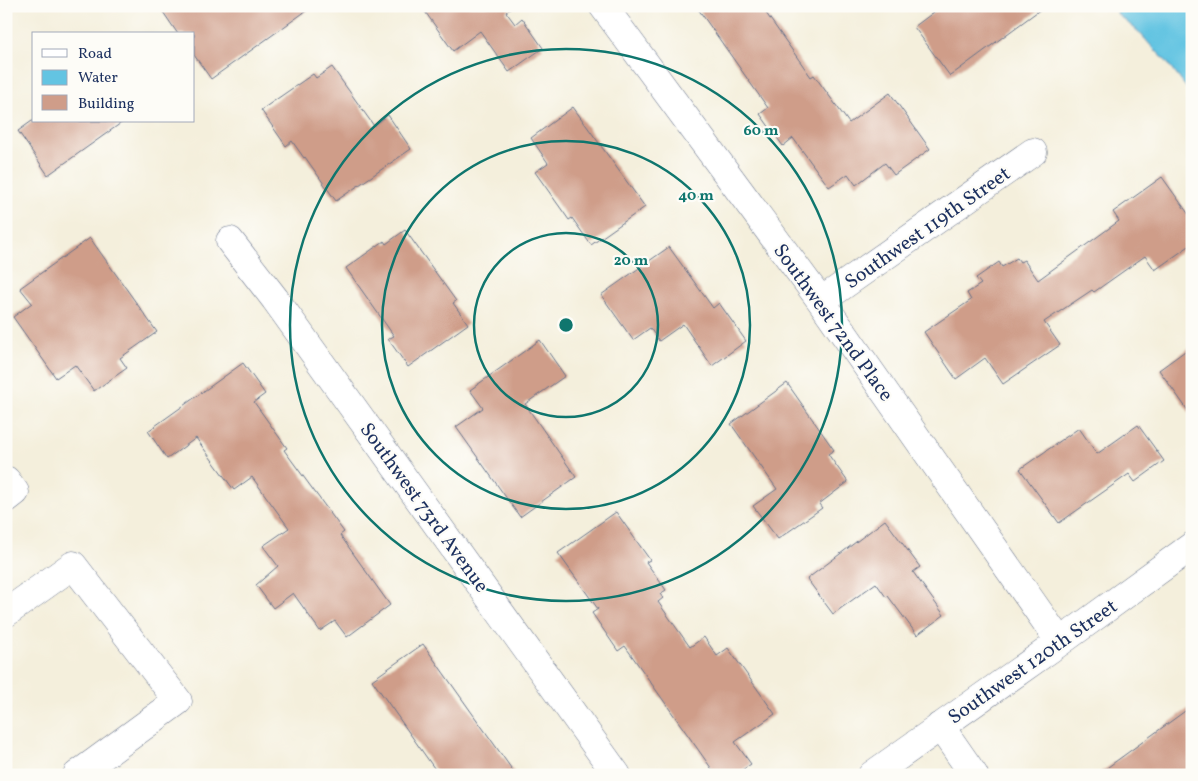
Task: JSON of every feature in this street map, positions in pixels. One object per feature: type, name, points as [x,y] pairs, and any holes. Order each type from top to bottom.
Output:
[{"type":"street","name":"Southwest 72nd Place","points":[[603,6],[821,301],[1060,642]]},
{"type":"street","name":"Southwest 119th Street","points":[[821,301],[1033,152]]},
{"type":"street","name":"Southwest 73rd Avenue","points":[[230,241],[275,299],[617,775]]},
{"type":"street","points":[[6,480],[15,492],[6,499]]},
{"type":"street","name":"Southwest 120th Street","points":[[872,775],[1192,546]]},
{"type":"street","points":[[6,613],[73,565],[178,701],[77,775]]},
{"type":"street","points":[[940,726],[974,775]]},
{"type":"water","points":[[1115,6],[1192,6],[1192,95],[1166,61],[1139,32],[1118,15]]},
{"type":"building","points":[[159,6],[313,6],[211,79],[195,56],[195,32],[177,32]]},
{"type":"building","points":[[421,6],[514,6],[506,12],[515,24],[522,18],[543,48],[509,72],[480,31],[453,51]]},
{"type":"building","points":[[696,6],[761,6],[811,77],[814,75],[849,123],[890,93],[930,149],[894,175],[885,163],[856,185],[848,174],[829,187],[793,138],[783,146],[760,114],[768,108]]},
{"type":"building","points":[[942,6],[1045,6],[950,76],[914,27]]},
{"type":"building","points":[[332,67],[374,126],[388,115],[411,149],[336,201],[292,141],[286,146],[261,110],[313,74],[316,78]]},
{"type":"building","points":[[573,107],[645,207],[591,245],[572,218],[569,220],[535,172],[548,163],[531,138]]},
{"type":"building","points":[[32,121],[123,122],[48,175],[18,131]]},
{"type":"building","points":[[1162,177],[1192,219],[1192,244],[1155,270],[1145,256],[1094,292],[1092,290],[1044,322],[1060,345],[1003,384],[985,358],[956,379],[924,332],[971,300],[967,293],[981,284],[976,278],[999,262],[1002,267],[1017,258],[1020,262],[1024,260],[1038,280],[1119,221],[1113,212]]},
{"type":"building","points":[[405,230],[456,301],[453,303],[468,324],[408,367],[388,339],[394,336],[346,268],[384,241],[386,244]]},
{"type":"building","points":[[90,238],[157,332],[120,358],[127,368],[94,391],[75,365],[56,378],[13,317],[32,303],[20,288]]},
{"type":"building","points":[[669,247],[713,308],[719,303],[746,341],[712,366],[683,324],[659,341],[650,328],[633,340],[601,295]]},
{"type":"building","points":[[540,340],[565,376],[525,404],[576,477],[520,517],[456,427],[483,408],[470,390]]},
{"type":"building","points":[[1192,346],[1192,416],[1159,370]]},
{"type":"building","points":[[243,363],[265,394],[254,402],[287,448],[284,450],[344,532],[340,535],[390,605],[347,637],[335,621],[320,631],[293,593],[273,608],[256,585],[278,566],[263,546],[289,528],[252,477],[234,490],[196,438],[167,459],[148,431]]},
{"type":"building","points":[[787,383],[834,450],[828,454],[848,482],[819,504],[822,508],[778,539],[753,506],[777,489],[731,424]]},
{"type":"building","points":[[1138,425],[1164,461],[1135,482],[1129,474],[1059,523],[1020,469],[1079,428],[1097,454]]},
{"type":"building","points":[[616,512],[650,560],[646,562],[666,590],[660,594],[663,598],[658,602],[690,647],[704,637],[717,656],[728,648],[775,714],[735,742],[751,764],[735,775],[716,775],[625,646],[618,651],[592,613],[598,609],[558,553]]},
{"type":"building","points":[[885,520],[920,567],[913,572],[944,615],[917,635],[876,583],[833,614],[807,579]]},
{"type":"building","points":[[423,644],[516,775],[439,775],[372,680]]},
{"type":"building","points":[[1192,706],[1192,775],[1097,775]]}]
